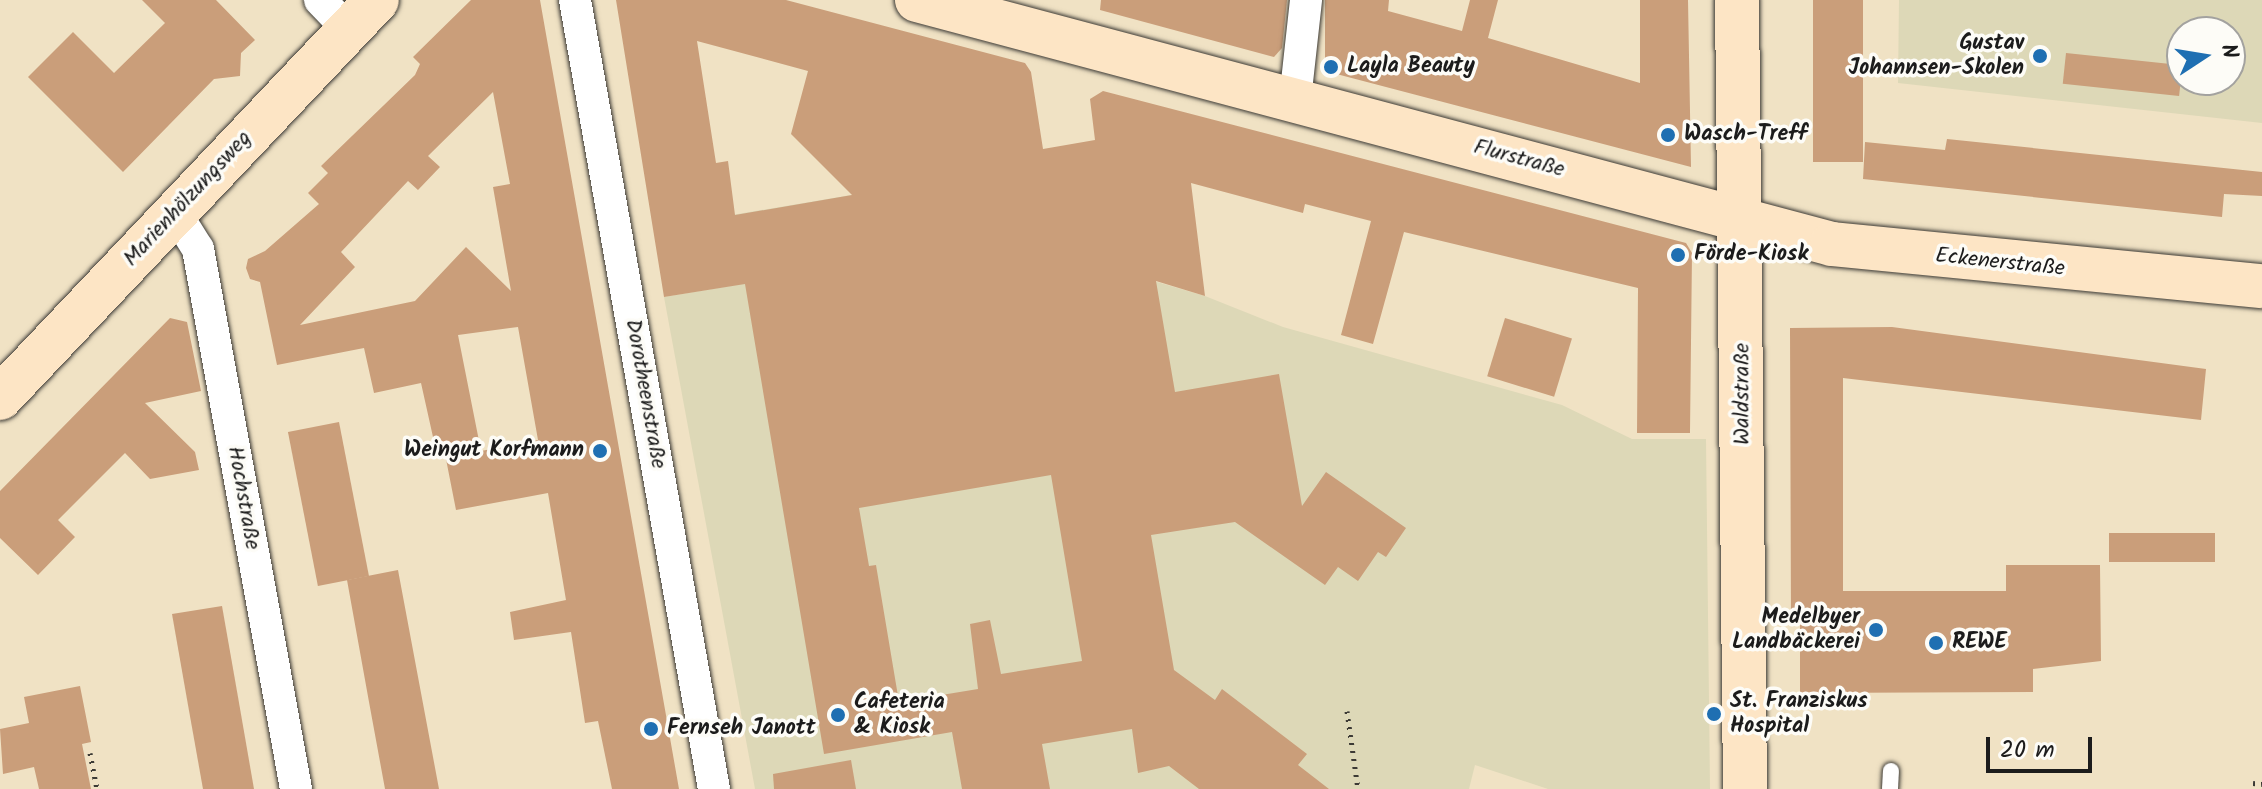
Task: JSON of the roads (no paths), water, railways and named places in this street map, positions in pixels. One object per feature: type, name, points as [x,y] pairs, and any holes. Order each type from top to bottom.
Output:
[{"type":"street","name":"Dorotheenstraße","points":[[575,0],[714,789]]},
{"type":"street","name":"Flurstraße","points":[[917,0],[1742,221]]},
{"type":"street","points":[[1295,100],[1306,0]]},
{"type":"street","name":"Waldstraße","points":[[1737,0],[1742,221],[1745,789]]},
{"type":"street","name":"Marienhölzungsweg","points":[[0,398],[176,214],[348,9]]},
{"type":"street","name":"Hochstraße","points":[[176,214],[198,249],[296,789]]},
{"type":"street","name":"Eckenerstraße","points":[[1742,221],[1832,244],[2262,286]]},
{"type":"lane","points":[[1890,789],[1891,771]]},
{"type":"place","name":"Gustav Johannsen-Skolen","points":[[2040,56]]},
{"type":"place","name":"Layla Beauty","points":[[1331,67]]},
{"type":"place","name":"Wasch-Treff","points":[[1668,135]]},
{"type":"place","name":"Förde-Kiosk","points":[[1678,255]]},
{"type":"place","name":"Weingut Korfmann","points":[[600,451]]},
{"type":"place","name":"Medelbyer Landbäckerei","points":[[1876,630]]},
{"type":"place","name":"REWE","points":[[1936,643]]},
{"type":"place","name":"St. Franziskus Hospital","points":[[1714,714]]},
{"type":"place","name":"Cafeteria & Kiosk","points":[[838,715]]},
{"type":"place","name":"Fernseh Janott","points":[[651,729]]}]
